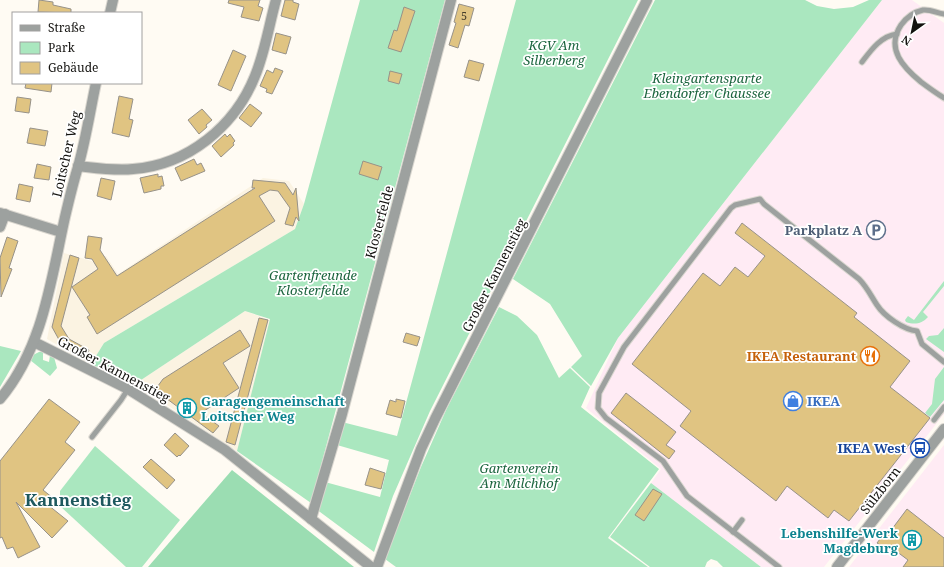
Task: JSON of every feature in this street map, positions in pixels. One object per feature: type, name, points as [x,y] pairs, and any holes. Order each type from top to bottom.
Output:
[{"type":"street","points":[[110,12],[113,0]]},
{"type":"street","points":[[78,166],[114,170],[150,167],[178,157],[212,136],[233,114],[250,88],[258,67],[276,0]]},
{"type":"street","name":"Klosterfelde","points":[[311,519],[342,414],[451,0]]},
{"type":"street","name":"Großer Kannenstieg","points":[[377,567],[421,449],[435,419],[647,0]]},
{"type":"street","name":"Loitscher Weg","points":[[0,399],[18,374],[34,342],[46,305],[61,232],[78,166],[96,84]]},
{"type":"street","points":[[0,227],[3,213],[61,232]]},
{"type":"street","name":"Großer Kannenstieg","points":[[34,342],[128,389],[225,450],[371,567]]},
{"type":"street","name":"Sülzborn","points":[[837,567],[944,429]]},
{"type":"lane","points":[[944,14],[925,10],[915,13],[907,18],[900,26],[897,34],[896,46],[901,63],[912,75],[944,98]]},
{"type":"lane","points":[[862,62],[883,38],[897,34]]},
{"type":"lane","points":[[779,567],[687,496],[663,461],[606,418],[598,408],[599,393],[624,347],[731,208],[735,205],[760,199],[764,204],[859,279],[867,287],[878,307],[905,328],[917,331],[922,344],[944,362]]},
{"type":"lane","points":[[92,437],[128,389]]},
{"type":"lane","points":[[934,420],[944,407]]},
{"type":"lane","points":[[733,532],[742,520]]},
{"type":"shaded area","points":[[882,0],[912,0],[944,23],[944,414],[824,567],[761,567],[651,483],[661,469],[586,408],[618,338]]},
{"type":"shaded area","points":[[263,178],[289,181],[304,204],[295,229],[104,343],[91,364],[47,339],[64,253],[95,262],[106,256],[118,274]]},
{"type":"shaded area","points":[[245,311],[270,320],[237,451],[135,384]]},
{"type":"shaded area","points":[[944,445],[944,567],[849,567]]},
{"type":"green space","name":"Gartenfreunde Klosterfelde","points":[[360,0],[445,0],[311,503],[237,451],[270,319],[245,311],[135,384],[91,364],[104,343],[295,229],[304,204]]},
{"type":"green space","name":"KGV Am Silberberg","points":[[516,0],[638,0],[430,411],[393,496],[374,552],[316,509],[325,482],[380,497],[389,460],[337,445],[342,422],[397,436]]},
{"type":"green space","name":"Kleingartensparte Ebendorfer Chaussee","points":[[655,0],[805,0],[817,6],[834,9],[853,7],[869,0],[882,0],[618,338],[591,386],[571,367],[582,356],[550,304],[513,279]]},
{"type":"green space","points":[[944,281],[944,286],[923,312],[928,317],[918,323],[906,322],[905,320],[908,316],[914,320]]},
{"type":"green space","name":"Gartenverein Am Milchhof","points":[[499,307],[517,316],[537,335],[559,378],[570,368],[590,387],[581,407],[659,469],[608,538],[648,567],[396,567],[385,559],[421,467],[447,408]]},
{"type":"green space","points":[[944,328],[944,352],[926,339],[929,336],[938,335]]},
{"type":"green space","points":[[0,346],[21,351],[0,387]]},
{"type":"green space","points":[[43,352],[43,360],[49,362],[50,355],[54,357],[57,368],[50,376],[30,360],[33,355]]},
{"type":"green space","points":[[944,367],[944,400],[930,417],[925,413],[932,404],[935,379]]},
{"type":"green space","points":[[95,446],[180,520],[142,567],[126,567],[60,506],[60,491]]},
{"type":"green space","points":[[232,470],[354,567],[148,567]]},
{"type":"green space","points":[[651,483],[761,567],[723,567],[717,561],[711,559],[707,562],[705,567],[650,567],[610,537]]},
{"type":"building","points":[[39,0],[53,2],[53,5],[71,9],[71,12],[38,12]]},
{"type":"building","points":[[229,0],[260,0],[258,6],[263,8],[259,21],[241,17],[244,7],[228,3]]},
{"type":"building","points":[[285,0],[293,0],[293,2],[299,4],[295,20],[281,16]]},
{"type":"building","points":[[459,4],[474,8],[469,26],[465,25],[458,48],[449,45],[456,23],[454,22]]},
{"type":"building","points":[[404,7],[415,11],[401,52],[388,48],[394,30],[397,31]]},
{"type":"building","points":[[276,33],[291,37],[286,54],[272,50]]},
{"type":"building","points":[[233,50],[246,56],[231,91],[218,85]]},
{"type":"building","points":[[469,60],[484,64],[479,81],[464,77]]},
{"type":"building","points":[[275,68],[283,71],[272,94],[266,92],[267,89],[260,86],[267,70],[273,73]]},
{"type":"building","points":[[390,71],[402,74],[399,84],[388,81]]},
{"type":"building","points":[[26,84],[52,84],[51,92],[25,88]]},
{"type":"building","points":[[119,96],[133,99],[129,119],[133,120],[129,137],[112,133]]},
{"type":"building","points":[[17,97],[31,99],[29,113],[15,111]]},
{"type":"building","points":[[250,104],[262,113],[251,127],[239,118]]},
{"type":"building","points":[[202,109],[212,120],[199,134],[188,120]]},
{"type":"building","points":[[30,128],[48,131],[45,146],[27,143]]},
{"type":"building","points":[[225,134],[227,137],[230,134],[235,141],[233,143],[234,145],[221,157],[212,146]]},
{"type":"building","points":[[194,159],[197,165],[201,163],[205,171],[181,181],[175,168]]},
{"type":"building","points":[[363,161],[382,167],[378,180],[359,174]]},
{"type":"building","points":[[37,164],[51,167],[49,180],[34,178]]},
{"type":"building","points":[[158,174],[158,177],[162,176],[164,186],[161,186],[161,189],[144,193],[140,178]]},
{"type":"building","points":[[101,178],[115,181],[111,200],[97,196]]},
{"type":"building","points":[[253,180],[285,183],[293,195],[296,188],[299,221],[296,217],[293,226],[285,224],[290,208],[278,191],[270,190],[259,196],[275,221],[97,334],[87,317],[90,315],[72,287],[98,269],[92,259],[85,258],[88,236],[102,238],[100,250],[117,276],[255,188],[252,188]]},
{"type":"building","points":[[19,184],[33,187],[30,202],[16,199]]},
{"type":"building","name":"IKEA","points":[[742,223],[857,313],[854,317],[910,361],[890,387],[930,418],[849,521],[834,510],[828,518],[787,486],[776,501],[680,426],[691,411],[632,364],[703,273],[720,286],[735,267],[748,277],[765,256],[735,233]]},
{"type":"building","points":[[7,237],[18,241],[9,268],[12,269],[1,297],[0,258]]},
{"type":"building","points":[[70,255],[79,258],[61,326],[69,339],[89,350],[85,359],[63,347],[52,327]]},
{"type":"building","points":[[259,318],[268,320],[235,445],[226,442]]},
{"type":"building","points":[[240,330],[250,346],[223,363],[239,388],[201,413],[219,426],[213,433],[155,390],[163,379]]},
{"type":"building","points":[[406,333],[420,337],[417,346],[403,342]]},
{"type":"building","points":[[626,393],[676,432],[666,445],[675,451],[669,459],[611,413]]},
{"type":"building","points":[[49,399],[80,422],[65,442],[75,450],[43,490],[53,498],[48,505],[68,521],[52,538],[16,502],[40,547],[18,558],[13,547],[7,549],[2,537],[0,538],[0,461]]},
{"type":"building","points":[[396,399],[405,401],[401,418],[386,414],[390,400],[396,402]]},
{"type":"building","points":[[175,433],[189,446],[180,456],[179,455],[177,457],[164,445]]},
{"type":"building","points":[[151,459],[175,480],[167,489],[143,467]]},
{"type":"building","points":[[370,468],[385,473],[381,489],[365,485]]},
{"type":"building","points":[[653,489],[662,494],[644,521],[635,515]]},
{"type":"building","name":"Lebenshilfe-Werk Magdeburg","points":[[907,509],[944,538],[944,567],[903,567],[908,560],[888,545],[885,548],[877,543],[883,535],[886,537]]},
{"type":"place","name":"Parkplatz A","points":[[876,230]]},
{"type":"place","name":"IKEA Restaurant","points":[[870,356]]},
{"type":"place","name":"IKEA","points":[[793,401]]},
{"type":"place","name":"Garagengemeinschaft Loitscher Weg","points":[[187,408]]},
{"type":"place","name":"IKEA West","points":[[920,448]]},
{"type":"place","name":"Lebenshilfe-Werk Magdeburg","points":[[912,540]]},
{"type":"district","name":"Kannenstieg","points":[[78,499]]}]
